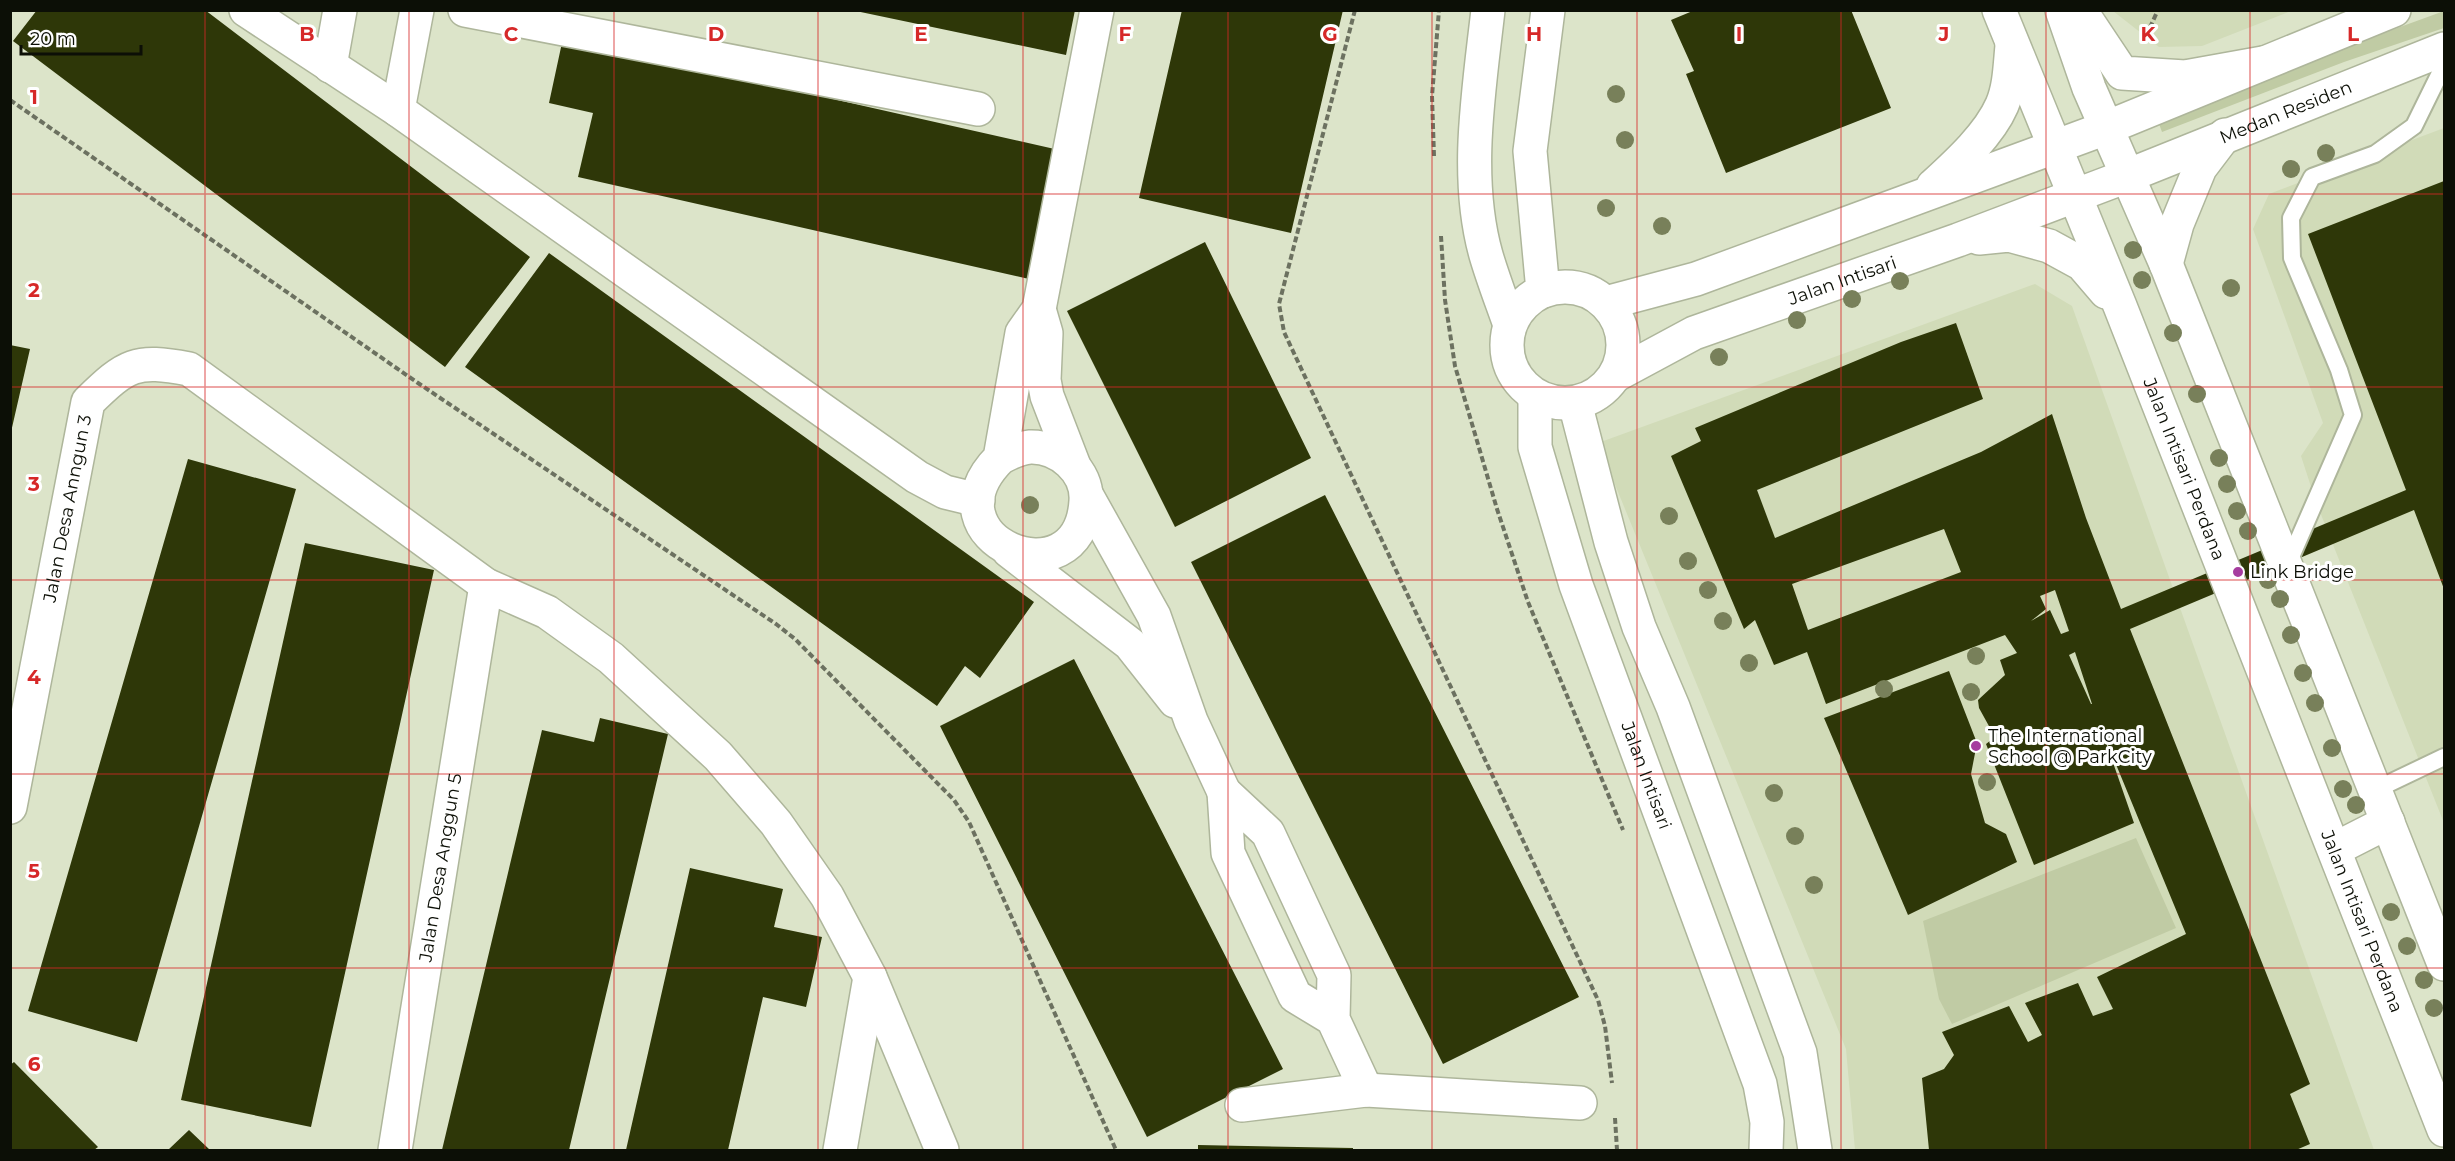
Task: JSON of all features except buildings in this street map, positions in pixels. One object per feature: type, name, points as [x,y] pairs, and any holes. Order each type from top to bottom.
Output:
[{"type":"street","points":[[246,10],[398,110],[917,477],[945,492],[978,500]]},
{"type":"street","points":[[330,66],[340,10]]},
{"type":"street","points":[[398,110],[417,10]]},
{"type":"street","points":[[465,10],[978,109]]},
{"type":"street","points":[[1097,10],[1040,309],[1046,333],[1044,380],[1047,396],[1074,466],[1083,480],[1087,496],[1154,616],[1191,721],[1224,792],[1228,853],[1295,996],[1333,1019]]},
{"type":"street","points":[[1488,10],[1474,132],[1475,179],[1485,254],[1510,325]]},
{"type":"street","points":[[1543,291],[1530,151],[1548,10]]},
{"type":"street","name":"Jalan Intisari Perdana","points":[[2000,10],[2054,148],[2120,306],[2445,1130]]},
{"type":"street","points":[[2062,10],[2089,88],[2166,264],[2445,963]]},
{"type":"street","points":[[2080,10],[2122,73],[2185,77],[2263,63]]},
{"type":"street","points":[[1606,303],[1696,279],[1918,199],[2106,128],[2394,10]]},
{"type":"street","points":[[1918,199],[1967,156],[2001,107],[2008,86],[2012,42]]},
{"type":"street","name":"Medan Residen","points":[[2074,197],[2445,49]]},
{"type":"street","points":[[2166,264],[2177,224],[2196,177],[2225,135]]},
{"type":"street","name":"Jalan Intisari","points":[[1616,375],[1694,333],[2074,197]]},
{"type":"street","points":[[1958,240],[2009,235],[2049,246],[2082,264],[2120,306]]},
{"type":"street","points":[[1565,286],[1588,290],[1606,303],[1618,318],[1624,337],[1623,357],[1616,375],[1599,393],[1575,403],[1555,403],[1535,396],[1519,383],[1509,366],[1506,345],[1510,325],[1523,304],[1543,291],[1565,286]]},
{"type":"street","points":[[1000,458],[1022,333],[1040,309]]},
{"type":"street","name":"Jalan Desa Anngun 3","points":[[10,807],[88,402],[117,373],[153,362],[189,369],[486,585],[547,612],[611,658],[718,756],[776,823],[827,896],[870,977],[942,1150]]},
{"type":"street","name":"Jalan Intisari","points":[[1535,396],[1535,447],[1576,585],[1760,1084],[1767,1122],[1766,1150]]},
{"type":"street","points":[[1575,403],[1611,542],[1639,627],[1672,707],[1800,1053],[1815,1150]]},
{"type":"street","points":[[1074,466],[1061,455],[1046,449],[1030,447],[1000,458],[988,470],[978,500],[985,529],[994,541],[1130,644],[1191,721]]},
{"type":"street","points":[[1007,550],[1022,556],[1039,556],[1055,551],[1069,542],[1080,529],[1086,513],[1087,496]]},
{"type":"street","name":"Jalan Desa Anggun 5","points":[[395,1150],[486,585]]},
{"type":"street","points":[[1224,792],[1268,833],[1334,975],[1333,1019],[1366,1090]]},
{"type":"street","points":[[2335,849],[2388,822]]},
{"type":"street","points":[[840,1150],[870,977]]},
{"type":"street","points":[[1242,1105],[1366,1090],[1580,1103]]},
{"type":"lane","points":[[2287,567],[2353,415],[2339,370],[2292,258],[2291,218],[2312,177],[2375,153],[2414,126],[2445,65]]},
{"type":"lane","points":[[2375,790],[2445,757]]},
{"type":"path","points":[[1354,10],[1279,304],[1284,332],[1598,1000],[1605,1026],[1613,1090]]},
{"type":"path","points":[[2146,36],[2157,10]]},
{"type":"path","points":[[2198,10],[2206,10]]},
{"type":"path","points":[[10,100],[418,383],[795,639],[954,800],[969,822],[1116,1150]]},
{"type":"path","points":[[1615,1111],[1617,1150]]},
{"type":"shaded area","points":[[2113,11],[2291,11],[2202,46],[2159,47]]},
{"type":"shaded area","points":[[2444,11],[2444,28],[2344,62],[2162,132],[2158,121],[2315,58]]},
{"type":"shaded area","points":[[2444,128],[2444,823],[2316,502],[2301,456],[2323,423],[2253,229],[2269,194]]},
{"type":"shaded area","name":"The International School @ ParkCity","points":[[2035,284],[2072,306],[2374,1150],[1855,1150],[1846,1049],[1598,443]]},
{"type":"shaded area","points":[[2136,838],[2176,928],[1952,1024],[1939,999],[1923,921]]},
{"type":"place","name":"Link Bridge","points":[[2238,572]]},
{"type":"place","name":"The International School @ ParkCity","points":[[1976,746]]}]
